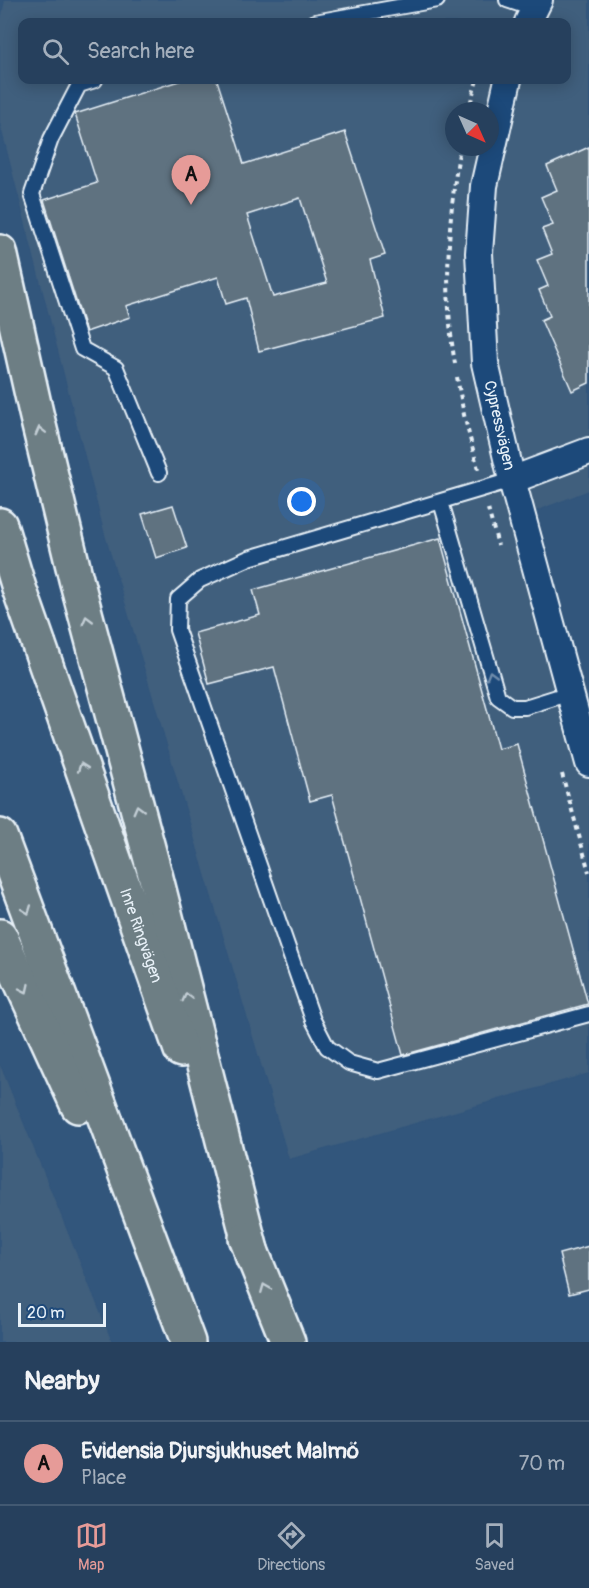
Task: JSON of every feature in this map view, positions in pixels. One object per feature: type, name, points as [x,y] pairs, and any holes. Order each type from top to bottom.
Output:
[{"type":"highway","points":[[0,252],[76,579],[156,878],[253,1258]]},
{"type":"highway","name":"Inre Ringvägen","points":[[0,525],[27,610],[253,1258],[288,1342]]},
{"type":"highway","points":[[0,836],[187,1342]]},
{"type":"highway","points":[[0,936],[187,1342]]},
{"type":"street","name":"Cypressvägen","points":[[507,84],[484,186],[479,253],[485,363],[512,480],[589,763]]},
{"type":"street","points":[[512,480],[589,451]]},
{"type":"lane","points":[[337,18],[437,0]]},
{"type":"lane","points":[[507,0],[534,10]]},
{"type":"lane","points":[[82,84],[79,85],[51,139],[32,194],[82,349],[116,368],[159,473]]},
{"type":"lane","points":[[512,480],[249,558],[200,580],[178,599],[177,630],[313,1020],[327,1047],[349,1063],[378,1071],[589,1014]]},
{"type":"lane","points":[[441,502],[498,697],[512,707],[525,707],[570,693]]},
{"type":"path","points":[[471,102],[476,84]]},
{"type":"shaded area","points":[[5,0],[589,0],[589,490],[533,512],[589,701],[589,1073],[289,1159],[104,531],[0,123],[0,24]]},
{"type":"shaded area","points":[[0,1065],[112,1342],[0,1342]]},
{"type":"building","points":[[169,84],[218,84],[244,164],[345,132],[385,255],[370,260],[385,318],[259,351],[246,298],[226,304],[218,277],[126,306],[130,317],[86,332],[44,200],[97,183],[75,114]],"holes":[[[300,198],[327,283],[273,297],[247,215]]]},
{"type":"building","points":[[589,147],[589,383],[572,391],[541,320],[550,316],[539,290],[548,286],[537,260],[552,254],[542,229],[553,225],[541,197],[557,190],[547,166]]},
{"type":"building","points":[[173,505],[187,548],[156,558],[142,514]]},
{"type":"building","points":[[440,538],[498,749],[517,744],[588,1004],[403,1055],[332,795],[310,801],[274,667],[209,684],[195,633],[260,615],[253,590]]},
{"type":"building","points":[[589,1246],[589,1289],[569,1294],[559,1254]]},
{"type":"place","name":"Evidensia Djursjukhuset Malmö","points":[[191,205]]}]
